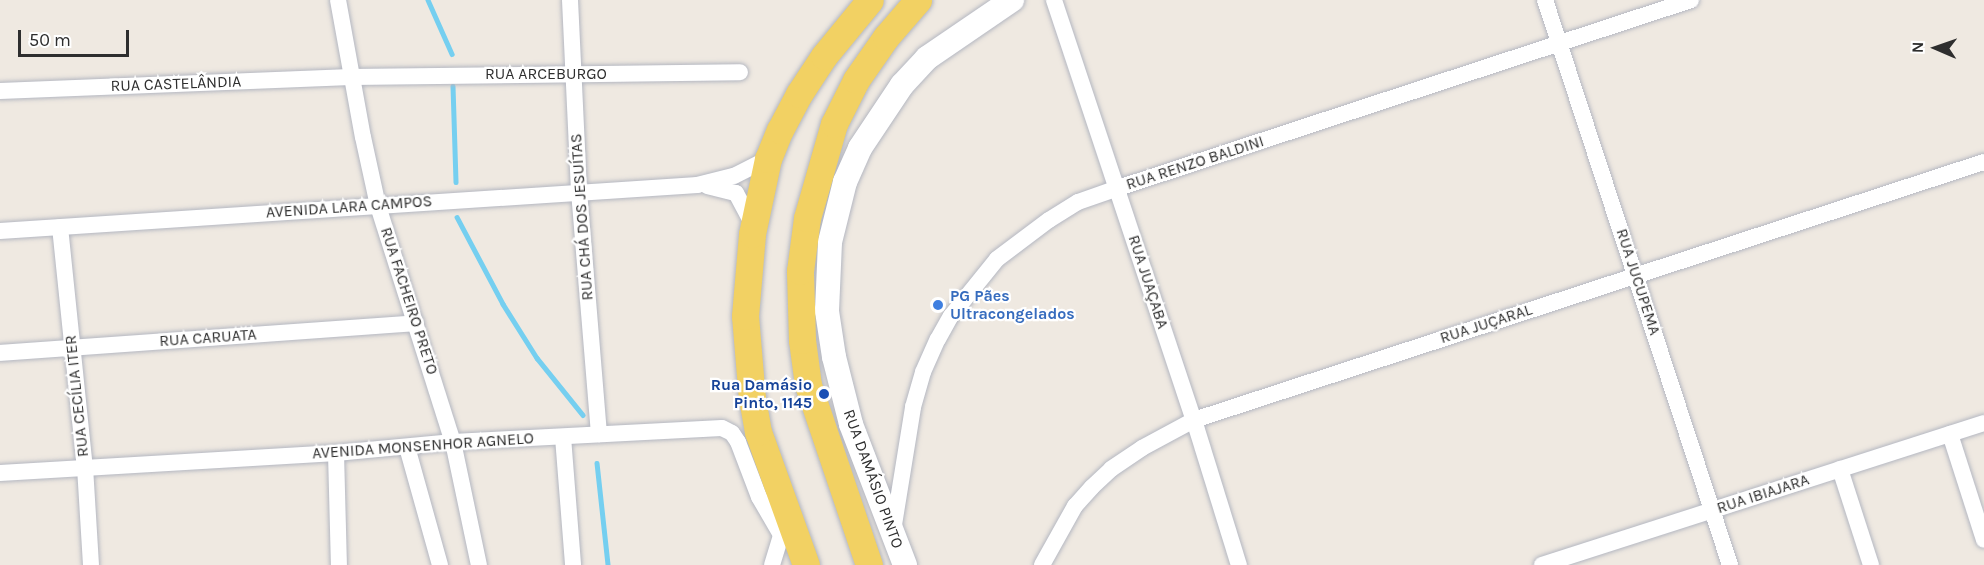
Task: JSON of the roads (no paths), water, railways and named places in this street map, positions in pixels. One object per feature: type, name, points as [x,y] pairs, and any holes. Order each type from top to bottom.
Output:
[{"type":"main road","points":[[806,565],[786,532],[758,432],[747,370],[744,316],[753,225],[768,159],[799,94],[824,56],[870,0]]},
{"type":"main road","points":[[869,565],[808,385],[802,340],[800,271],[810,208],[834,124],[856,80],[886,37],[918,0]]},
{"type":"street","name":"RUA FACHEIRO PRETO","points":[[338,0],[378,206],[453,442],[479,565]]},
{"type":"street","name":"RUA CHÁ DOS JESUÍTAS","points":[[570,0],[579,191],[597,435]]},
{"type":"street","name":"RUA DAMÁSIO PINTO","points":[[905,565],[850,424],[834,357],[827,311],[827,275],[835,216],[845,182],[860,148],[902,85],[927,58],[1012,0]]},
{"type":"street","name":"RUA JUAÇABA","points":[[1054,0],[1194,420],[1239,565]]},
{"type":"street","name":"RUA JUCUPEMA","points":[[1545,0],[1730,565]]},
{"type":"street","name":"RUA RENZO BALDINI","points":[[892,532],[916,398],[923,372],[951,316],[997,259],[1022,238],[1078,202],[1691,0]]},
{"type":"street","name":"RUA ARCEBURGO","points":[[351,76],[741,72]]},
{"type":"street","name":"RUA CASTELÂNDIA","points":[[0,91],[351,76]]},
{"type":"street","name":"AVENIDA LARA CAMPOS","points":[[0,231],[697,185],[734,176],[768,159]]},
{"type":"street","name":"RUA JUÇARAL","points":[[1042,565],[1075,506],[1092,487],[1111,469],[1142,448],[1194,420],[1984,162]]},
{"type":"street","name":"AVENIDA LARA CAMPOS","points":[[697,185],[736,193],[753,225]]},
{"type":"street","name":"RUA CECÍLIA ITER","points":[[60,227],[85,467],[91,565]]},
{"type":"street","name":"RUA CARUATA","points":[[0,352],[416,323]]},
{"type":"street","name":"RUA IBIAJARA","points":[[1542,565],[1984,423]]},
{"type":"street","name":"AVENIDA MONSENHOR AGNELO","points":[[0,473],[336,453],[453,442],[687,429],[726,429],[738,442],[759,497],[786,532]]},
{"type":"street","points":[[1950,434],[1984,540]]},
{"type":"street","points":[[566,437],[573,565]]},
{"type":"street","points":[[407,447],[440,565]]},
{"type":"street","points":[[336,453],[339,565]]},
{"type":"street","points":[[1840,470],[1871,565]]},
{"type":"street","points":[[772,565],[786,532]]},
{"type":"waterway","points":[[428,0],[452,54]]},
{"type":"waterway","points":[[453,86],[456,182]]},
{"type":"waterway","points":[[457,217],[503,304],[537,358],[583,415]]},
{"type":"waterway","points":[[597,463],[608,565]]},
{"type":"place","name":"PG Pães Ultracongelados","points":[[938,305]]},
{"type":"place","name":"Rua Damásio Pinto, 1145","points":[[824,394]]}]
